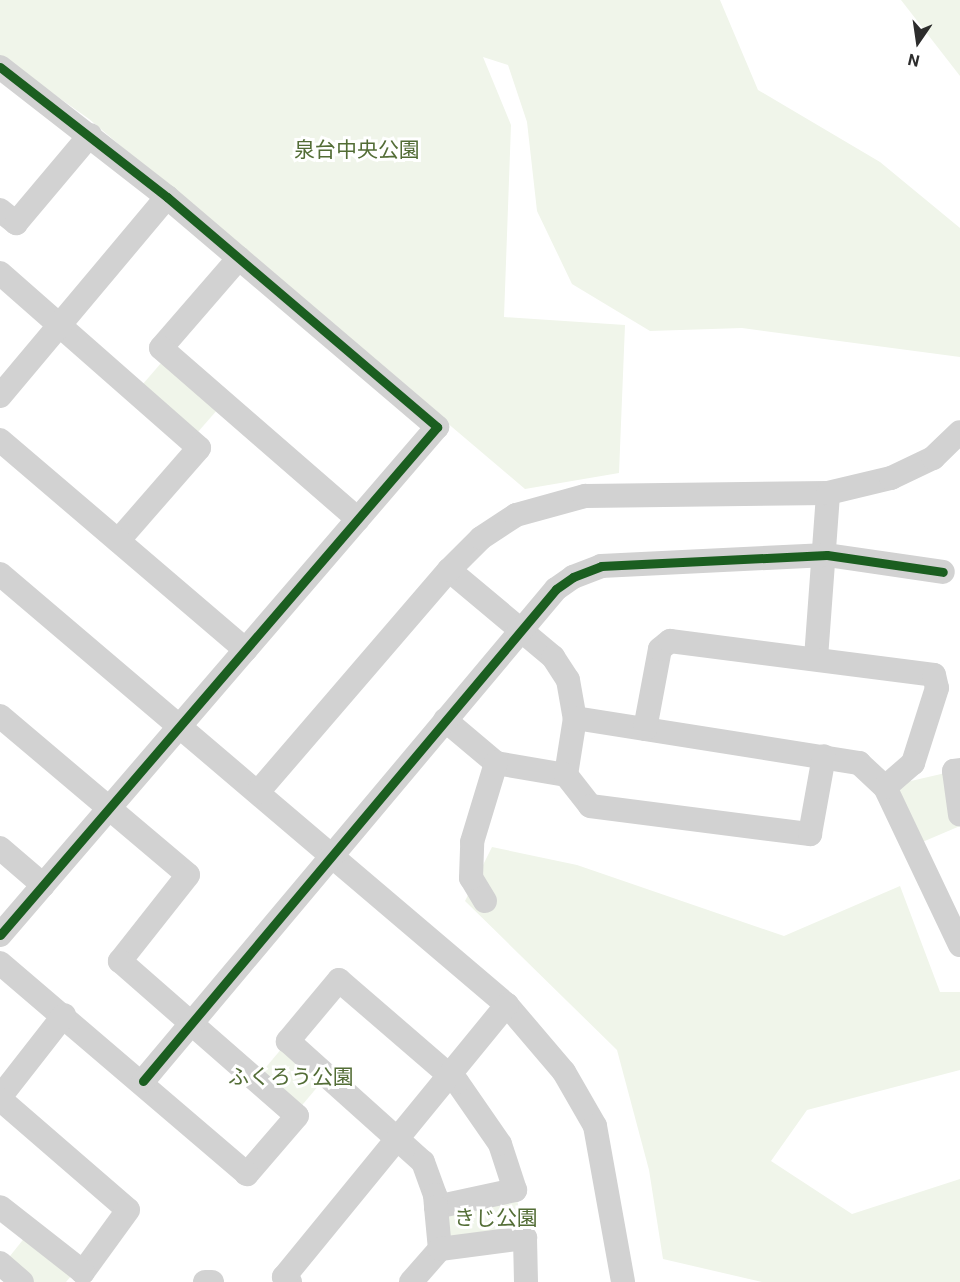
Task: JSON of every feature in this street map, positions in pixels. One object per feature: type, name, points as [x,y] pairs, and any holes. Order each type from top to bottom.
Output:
[{"type":"street","points":[[0,67],[168,197],[437,428],[0,935]]},
{"type":"street","points":[[0,210],[16,223],[90,135]]},
{"type":"street","points":[[0,396],[168,197]]},
{"type":"street","points":[[239,258],[161,348],[358,519]]},
{"type":"street","points":[[0,273],[199,448],[118,541]]},
{"type":"street","points":[[258,792],[449,570],[481,538],[547,503],[585,496],[828,493],[891,478],[933,458],[960,432]]},
{"type":"street","points":[[0,440],[246,650]]},
{"type":"street","points":[[816,658],[827,555],[828,493]]},
{"type":"street","points":[[142,1081],[328,856],[445,720],[525,632],[556,589],[601,566],[827,555],[943,572]]},
{"type":"street","points":[[449,570],[525,632],[568,680],[575,718],[566,775]]},
{"type":"street","points":[[0,574],[258,792],[328,856],[507,1005],[564,1072],[595,1126],[623,1282]]},
{"type":"street","points":[[645,729],[660,649],[670,641],[934,675],[937,688],[913,763],[885,787]]},
{"type":"street","points":[[0,716],[188,875],[120,961],[193,1021],[297,1116],[247,1173],[142,1081],[0,963]]},
{"type":"street","points":[[575,718],[859,763],[885,787],[960,945]]},
{"type":"street","points":[[445,720],[496,763],[566,775],[590,806],[810,834],[824,756]]},
{"type":"street","points":[[485,901],[471,878],[472,842],[496,763]]},
{"type":"street","points":[[960,770],[954,771],[960,815]]},
{"type":"street","points":[[0,848],[43,885]]},
{"type":"street","points":[[436,1207],[515,1190],[481,1110],[450,1075],[339,980],[288,1041],[399,1136],[423,1162],[436,1207],[440,1249]]},
{"type":"street","points":[[291,1282],[284,1277],[507,1005]]},
{"type":"street","points":[[0,1207],[83,1272],[128,1210],[0,1098],[64,1015]]},
{"type":"street","points":[[411,1282],[440,1249],[525,1238],[526,1282]]},
{"type":"street","points":[[0,1263],[22,1282]]},
{"type":"street","points":[[205,1282],[212,1282]]},
{"type":"green space","name":"泉台中央公園","points":[[0,0],[720,0],[758,90],[880,162],[960,228],[960,357],[742,328],[650,331],[572,284],[537,211],[527,122],[508,65],[483,57],[511,125],[504,317],[625,325],[619,473],[525,489],[89,119],[0,56]]},
{"type":"green space","points":[[901,0],[960,0],[960,76]]},
{"type":"green space","points":[[162,362],[217,410],[197,433],[142,385]]},
{"type":"green space","points":[[954,771],[960,826],[913,846],[885,787]]},
{"type":"green space","points":[[492,847],[577,865],[784,936],[900,886],[940,992],[960,992],[960,1070],[807,1110],[771,1161],[852,1214],[960,1179],[960,1282],[762,1282],[663,1259],[649,1170],[617,1050],[465,901]]},
{"type":"green space","name":"ふくろう公園","points":[[288,1041],[328,1074],[296,1113],[256,1079]]},
{"type":"green space","name":"きじ公園","points":[[515,1190],[525,1238],[440,1249],[436,1207]]},
{"type":"green space","points":[[26,1236],[72,1275],[66,1282],[30,1282],[6,1261]]},
{"type":"cycle path","points":[[0,67],[167,197],[437,427],[0,935]]},
{"type":"cycle path","points":[[143,1081],[556,589],[573,577],[601,566],[827,555],[943,572]]}]
